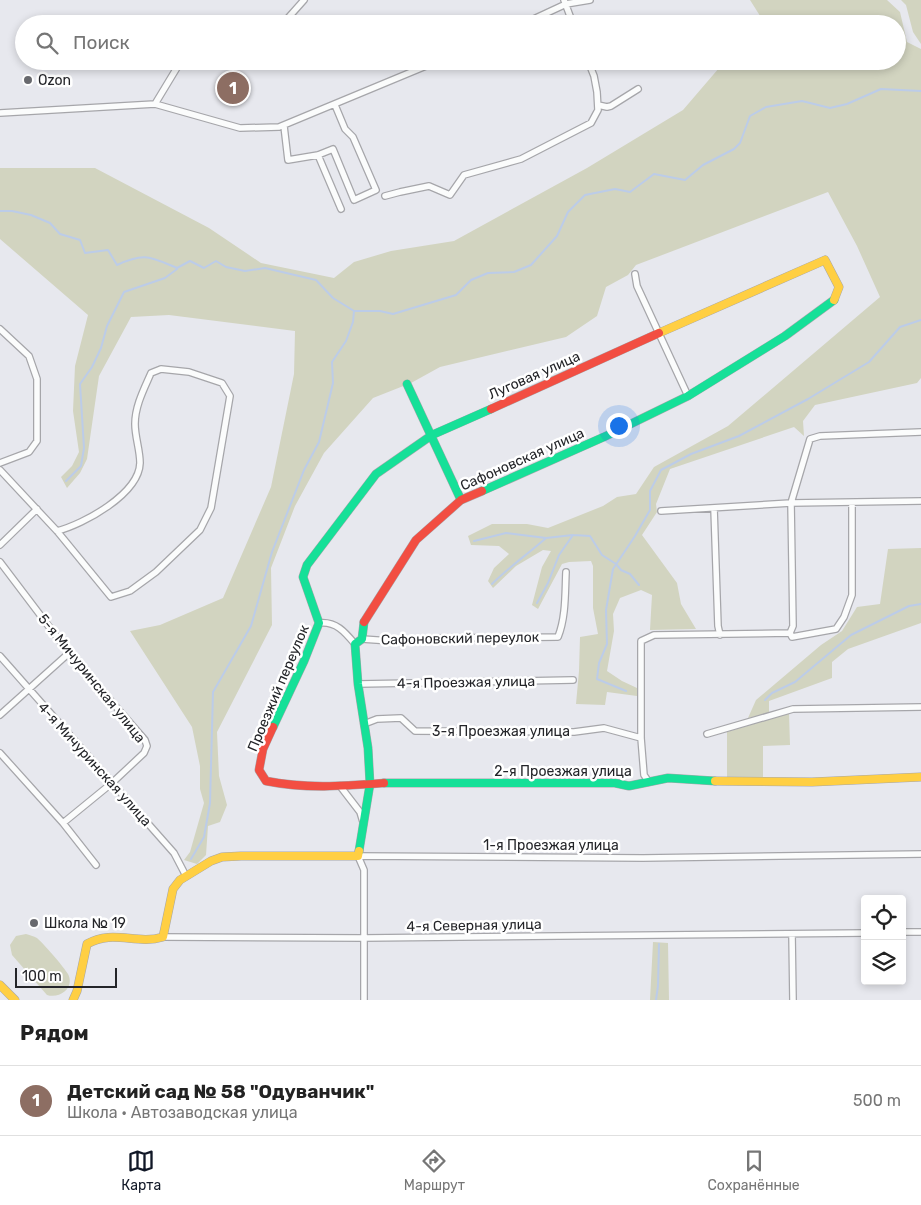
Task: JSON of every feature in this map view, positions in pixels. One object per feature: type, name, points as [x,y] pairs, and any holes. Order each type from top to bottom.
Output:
[{"type":"street","points":[[291,15],[304,0]]},
{"type":"street","points":[[540,15],[565,2],[590,0]]},
{"type":"street","points":[[565,2],[570,15]]},
{"type":"street","points":[[155,104],[176,70]]},
{"type":"street","points":[[0,113],[155,104],[240,128],[284,126],[417,70]]},
{"type":"street","points":[[385,196],[429,186],[450,195],[464,175],[521,160],[591,123],[598,110],[592,70]]},
{"type":"street","points":[[598,105],[611,106],[638,89]]},
{"type":"street","points":[[284,126],[288,160],[318,155],[333,149],[354,200],[376,190],[353,137],[345,129],[335,105]]},
{"type":"street","points":[[318,155],[341,209]]},
{"type":"street","name":"Сафоновская улица","points":[[358,856],[370,784],[368,748],[358,684],[359,642],[364,622],[416,540],[461,500],[606,436],[688,396],[794,330],[833,301],[839,286],[824,260]]},
{"type":"street","name":"Луговая улица","points":[[303,576],[307,565],[376,474],[432,435],[824,260]]},
{"type":"street","points":[[635,274],[637,286],[688,396]]},
{"type":"street","points":[[0,330],[29,356],[37,380],[37,441],[28,452],[0,463]]},
{"type":"street","points":[[0,470],[57,531],[111,597],[130,591],[156,572],[200,530],[211,508],[230,396],[222,383],[189,372],[161,368],[151,373],[137,407],[135,425],[140,464],[132,485],[96,515],[72,527],[57,531]]},
{"type":"street","points":[[407,384],[461,500]]},
{"type":"street","points":[[790,634],[793,626],[791,503],[810,439],[820,436],[921,432]]},
{"type":"street","points":[[660,511],[791,503],[921,501]]},
{"type":"street","points":[[648,782],[644,775],[641,738],[641,641],[654,635],[790,634],[792,637],[836,628],[844,617],[852,595],[852,503]]},
{"type":"street","points":[[714,508],[718,626],[720,635]]},
{"type":"street","points":[[0,545],[37,509]]},
{"type":"street","name":"5-я Мичуринская улица","points":[[0,562],[69,653],[145,740],[147,746],[144,753],[112,783]]},
{"type":"street","name":"Сафоновский переулок","points":[[359,642],[434,638],[558,636],[561,630],[565,600],[566,572]]},
{"type":"street","name":"Проезжий переулок","points":[[266,781],[260,770],[263,748],[304,661],[319,623],[303,576]]},
{"type":"street","points":[[319,623],[328,622],[359,642]]},
{"type":"street","points":[[0,715],[69,653]]},
{"type":"street","name":"4-я Мичуринская улица","points":[[0,656],[174,853],[186,876]]},
{"type":"street","name":"4-я Проезжая улица","points":[[358,684],[573,680]]},
{"type":"street","points":[[707,734],[793,709],[921,707]]},
{"type":"street","name":"3-я Проезжая улица","points":[[364,724],[377,719],[401,718],[414,731],[536,730],[574,732],[604,728],[641,738]]},
{"type":"street","points":[[0,753],[63,823],[96,865]]},
{"type":"street","name":"2-я Проезжая улица","points":[[266,781],[285,786],[340,786],[400,782],[596,783],[629,786],[668,778],[716,781],[812,782],[921,777]]},
{"type":"street","points":[[63,823],[112,783]]},
{"type":"street","points":[[340,786],[360,812],[363,823]]},
{"type":"street","name":"1-я Проезжая улица","points":[[186,876],[203,865],[222,858],[241,856],[647,858],[921,854]]},
{"type":"street","points":[[358,856],[364,870],[364,1000]]},
{"type":"street","points":[[163,936],[173,888],[186,876]]},
{"type":"street","points":[[906,932],[921,932]]},
{"type":"street","name":"4-я Северная улица","points":[[73,1000],[77,991],[87,944],[95,939],[108,936],[158,939],[163,936],[363,938],[861,933]]},
{"type":"street","points":[[792,934],[793,1000]]},
{"type":"street","points":[[0,986],[7,1000]]},
{"type":"street","points":[[0,986],[15,1000]]},
{"type":"green space","points":[[750,0],[887,0],[900,12],[901,15],[759,15]]},
{"type":"green space","points":[[901,0],[921,0],[921,44],[913,32],[906,5]]},
{"type":"green space","points":[[906,38],[907,42],[921,49],[921,378],[917,383],[815,405],[803,421],[804,436],[794,427],[670,469],[656,504],[657,512],[642,535],[677,583],[681,604],[696,629],[650,630],[652,595],[641,590],[620,598],[613,614],[614,631],[607,671],[637,688],[637,696],[607,692],[605,705],[576,704],[580,637],[598,634],[593,608],[593,566],[591,561],[562,564],[538,609],[532,605],[542,567],[551,551],[543,550],[516,566],[493,588],[488,581],[494,568],[509,554],[499,546],[471,545],[468,536],[492,524],[527,524],[548,528],[603,506],[617,497],[636,494],[654,467],[728,426],[880,297],[857,246],[828,192],[636,265],[628,275],[606,287],[597,316],[566,337],[440,367],[411,383],[373,398],[324,453],[295,506],[271,568],[272,625],[217,732],[219,776],[227,805],[220,822],[208,826],[206,855],[197,864],[184,860],[190,852],[204,803],[200,789],[200,766],[192,727],[130,631],[160,625],[223,598],[271,487],[294,374],[295,331],[169,315],[131,317],[99,376],[87,459],[80,473],[67,488],[61,477],[72,466],[79,452],[73,411],[75,366],[88,315],[0,239],[0,168],[95,168],[209,228],[261,263],[334,278],[354,262],[391,251],[454,241],[587,168],[683,110],[717,70],[906,70]]},
{"type":"green space","points":[[921,548],[921,623],[848,649],[832,662],[832,678],[769,701],[769,713],[748,718],[756,700],[821,645],[842,631],[857,607],[880,604],[888,549]]},
{"type":"green space","points":[[789,713],[790,745],[763,746],[763,778],[727,777],[727,732]]},
{"type":"green space","points":[[26,934],[36,937],[68,974],[70,984],[61,994],[47,995],[12,955],[10,945],[16,936]]},
{"type":"green space","points":[[653,942],[668,943],[669,1000],[650,1000]]},
{"type":"waterway","points":[[0,211],[12,211],[31,215],[50,223],[60,234],[80,240],[85,253],[108,250],[117,265],[141,257],[154,259],[177,268],[190,261],[204,268],[216,261],[226,267],[245,271],[265,268],[316,280],[333,298],[354,311],[380,311],[393,314],[456,295],[471,280],[488,273],[514,272],[531,265],[557,236],[568,212],[585,195],[615,189],[630,192],[654,174],[685,180],[703,165],[734,149],[740,143],[750,116],[766,107],[802,101],[830,108],[847,104],[881,89],[921,91]]},
{"type":"waterway","points":[[66,481],[81,466],[84,448],[80,384],[92,367],[101,348],[107,326],[124,292],[165,278],[177,269]]},
{"type":"waterway","points":[[191,859],[204,837],[210,803],[213,692],[251,626],[272,552],[304,470],[319,442],[333,383],[332,362],[346,341],[353,322],[354,311]]},
{"type":"waterway","points":[[626,691],[597,679],[599,663],[607,644],[606,610],[613,569],[650,510],[650,491],[661,470],[691,454],[739,436],[808,399],[869,362],[900,327],[921,320]]},
{"type":"waterway","points":[[474,541],[506,533],[546,538],[573,535]]},
{"type":"waterway","points":[[537,603],[548,583],[559,555],[573,535],[590,536],[602,555],[616,564],[621,570],[630,574],[639,585]]},
{"type":"waterway","points":[[492,584],[546,538]]},
{"type":"waterway","points":[[765,700],[772,693],[795,682],[851,635],[909,606],[921,604]]},
{"type":"waterway","points":[[656,1000],[659,944]]},
{"type":"traffic: fast","points":[[482,491],[606,436],[688,396],[785,336],[834,300]]},
{"type":"traffic: fast","points":[[407,384],[461,500]]},
{"type":"traffic: fast","points":[[273,727],[304,661],[319,623],[303,577],[307,565],[376,474],[432,435],[491,409]]},
{"type":"traffic: fast","points":[[359,851],[370,784],[368,748],[358,684],[355,644],[362,639],[364,622]]},
{"type":"traffic: fast","points":[[384,783],[615,783],[629,786],[668,778],[715,781]]},
{"type":"traffic: slow","points":[[659,333],[825,260],[839,287],[834,300]]},
{"type":"traffic: slow","points":[[715,781],[812,782],[921,777]]},
{"type":"traffic: slow","points":[[73,1000],[77,991],[87,944],[115,937],[143,939],[163,937],[173,889],[180,880],[211,861],[222,857],[241,856],[358,856],[359,851]]},
{"type":"traffic: slow","points":[[0,985],[15,1000]]},
{"type":"traffic: jam","points":[[491,409],[659,333]]},
{"type":"traffic: jam","points":[[364,622],[416,540],[461,500],[482,491]]},
{"type":"traffic: jam","points":[[273,727],[263,749],[259,770],[266,781],[310,786],[384,783]]},
{"type":"place","name":"Ozon","points":[[28,80]]},
{"type":"place","name":"Детский сад № 58 \"Одуванчик\"","points":[[233,88]]},
{"type":"place","name":"Школа № 19","points":[[34,923]]}]
